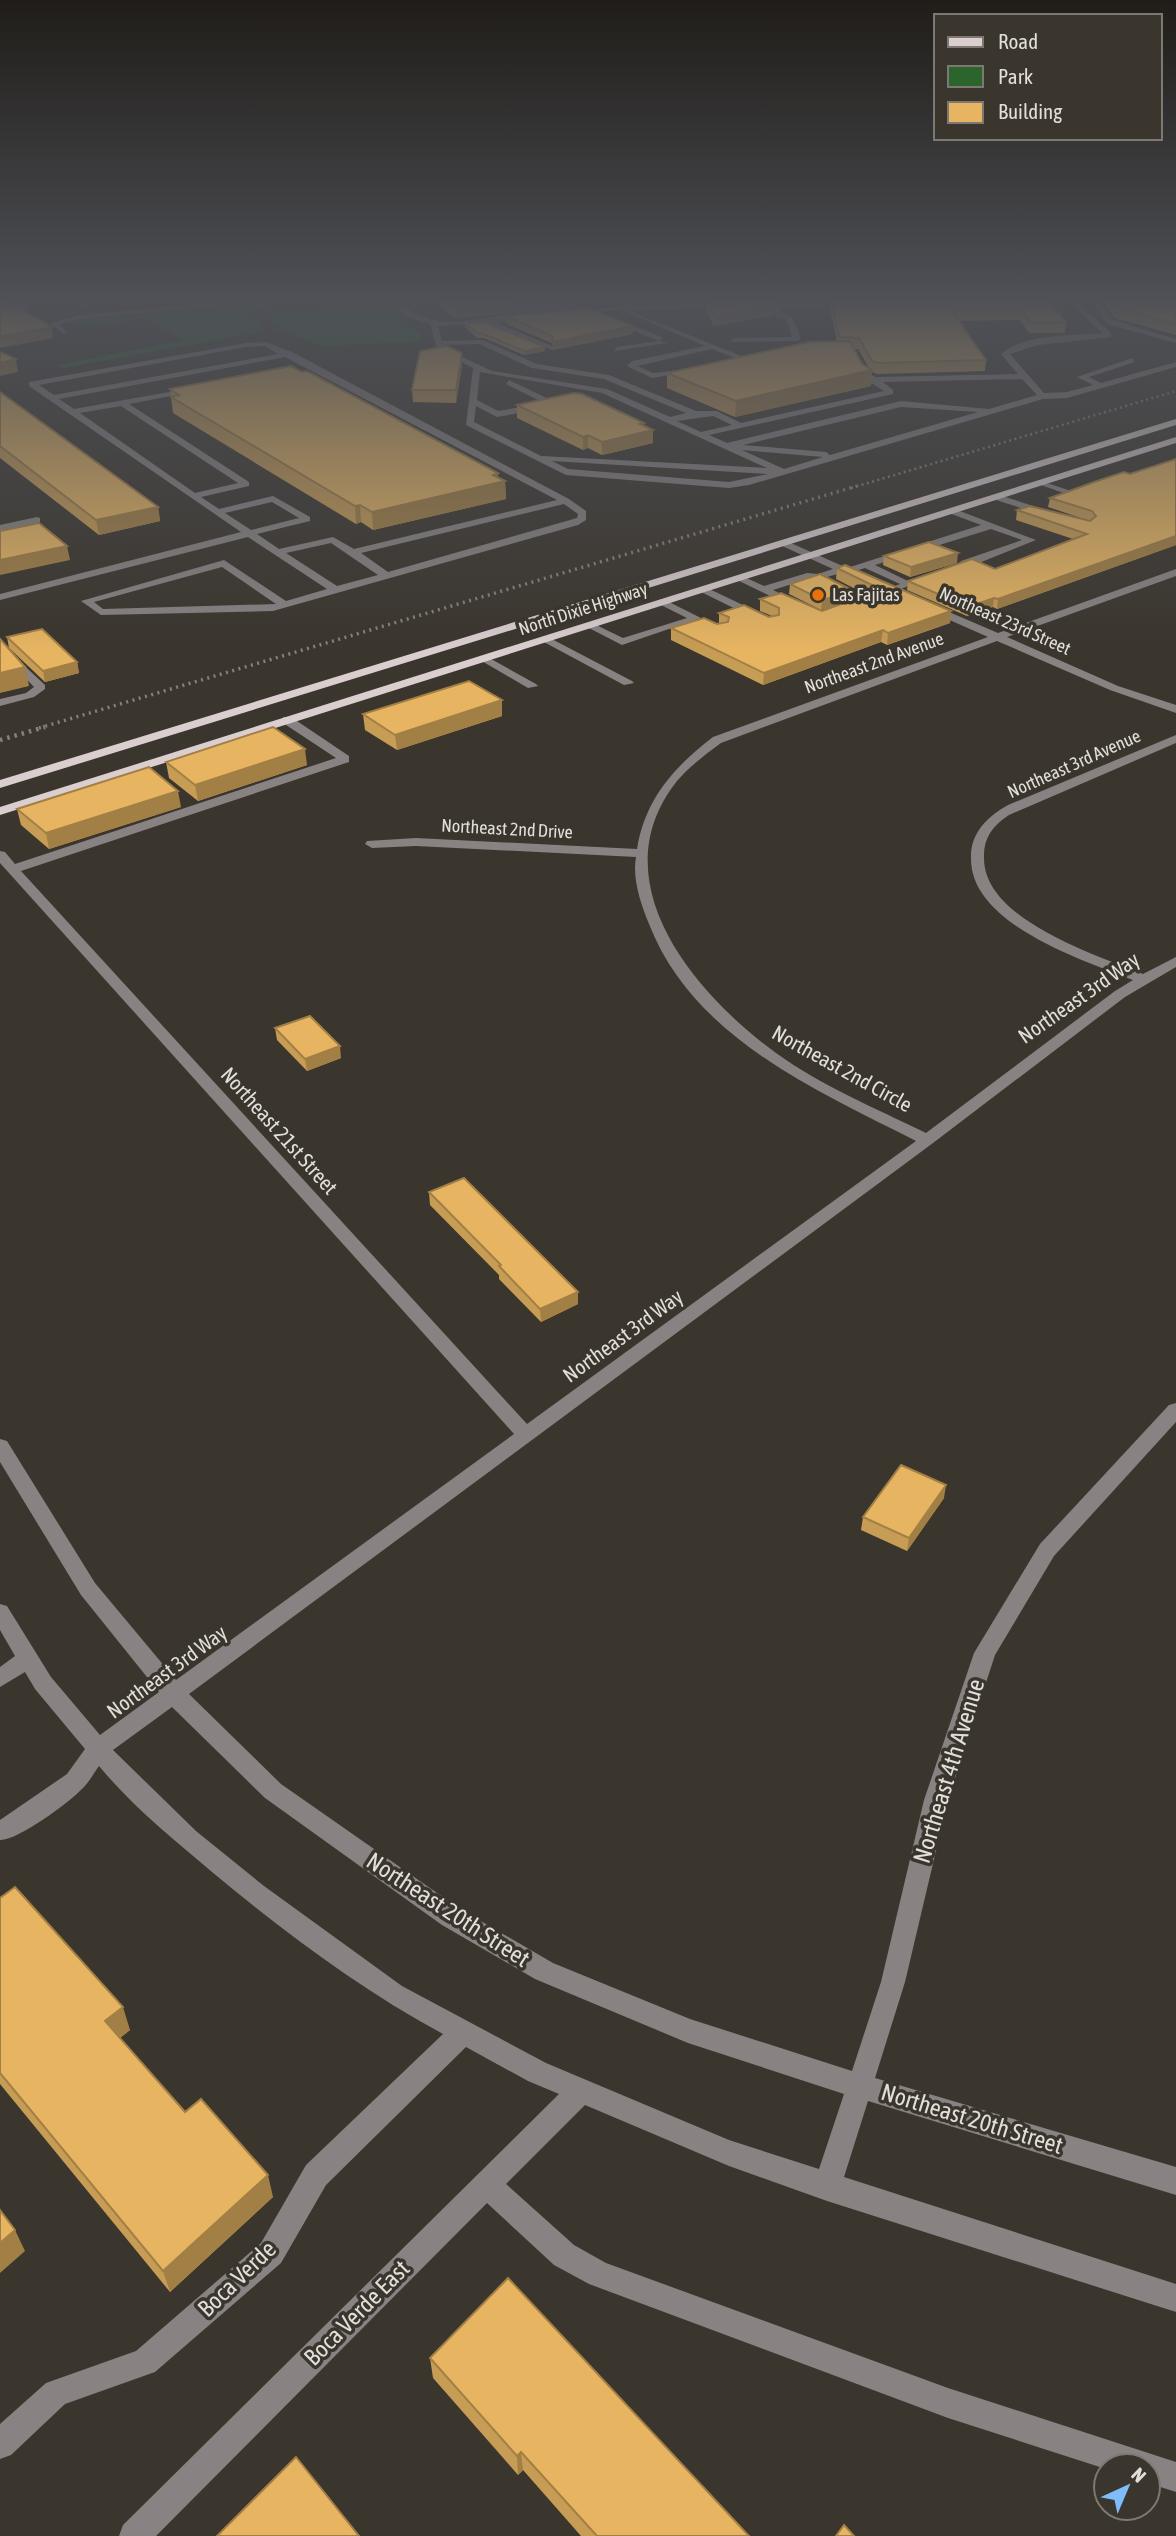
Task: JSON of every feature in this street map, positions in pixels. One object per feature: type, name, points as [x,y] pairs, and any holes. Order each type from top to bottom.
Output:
[{"type":"main road","name":"North Dixie Highway","points":[[0,784],[1176,422]]},
{"type":"main road","name":"North Dixie Highway","points":[[0,811],[1176,440]]},
{"type":"main road","points":[[338,680],[363,696]]},
{"type":"street","points":[[77,415],[193,496],[337,590]]},
{"type":"street","points":[[141,415],[246,484],[193,496]]},
{"type":"street","points":[[285,604],[224,563],[86,601],[101,612],[273,607],[285,604],[337,590],[582,520],[583,513],[566,501],[404,415]]},
{"type":"street","points":[[470,415],[469,424],[566,472],[729,485],[982,415]]},
{"type":"street","points":[[659,415],[783,472]]},
{"type":"street","points":[[670,420],[689,415]]},
{"type":"street","points":[[717,415],[740,426]]},
{"type":"street","points":[[702,434],[787,415]]},
{"type":"street","points":[[727,446],[854,415]]},
{"type":"street","points":[[727,446],[837,456]]},
{"type":"street","points":[[536,457],[783,472]]},
{"type":"street","points":[[1041,482],[1072,493]]},
{"type":"street","points":[[996,497],[1054,515]]},
{"type":"street","points":[[0,597],[307,519],[273,499],[217,512]]},
{"type":"street","points":[[353,552],[566,501]]},
{"type":"street","points":[[942,574],[1031,540],[952,511]]},
{"type":"street","points":[[0,528],[37,520]]},
{"type":"street","points":[[818,577],[866,565],[992,525]]},
{"type":"street","points":[[278,552],[333,540],[386,576]]},
{"type":"street","points":[[784,543],[867,580]]},
{"type":"street","points":[[866,565],[915,583],[890,590]]},
{"type":"street","name":"Northeast 2nd Avenue","points":[[641,853],[651,815],[667,786],[687,763],[717,740],[1176,572]]},
{"type":"street","points":[[764,590],[811,575],[869,601],[844,609]]},
{"type":"street","points":[[738,578],[808,611]]},
{"type":"street","points":[[879,585],[902,596]]},
{"type":"street","points":[[703,589],[773,624]]},
{"type":"street","name":"Northeast 23rd Street","points":[[914,601],[1114,688],[1176,709]]},
{"type":"street","points":[[588,625],[622,642],[701,620],[663,602]]},
{"type":"street","points":[[546,639],[628,682]]},
{"type":"street","points":[[0,646],[41,687],[30,695],[0,703]]},
{"type":"street","points":[[484,658],[532,686]]},
{"type":"street","points":[[13,869],[190,805],[345,760],[287,720]]},
{"type":"street","name":"Northeast 3rd Avenue","points":[[1143,979],[1019,922],[991,897],[979,878],[975,858],[979,842],[991,823],[1016,807],[1176,739]]},
{"type":"street","points":[[142,766],[157,778]]},
{"type":"street","name":"Northeast 2nd Drive","points":[[372,844],[416,842],[641,853]]},
{"type":"street","name":"Northeast 2nd Circle","points":[[641,853],[641,885],[649,915],[668,950],[730,1025],[773,1058],[854,1104],[927,1140]]},
{"type":"street","name":"Northeast 21st Street","points":[[0,855],[526,1436]]},
{"type":"street","name":"Northeast 3rd Way","points":[[3,1831],[50,1801],[75,1781],[99,1749],[1143,979],[1176,961]]},
{"type":"street","name":"Northeast 4th Avenue","points":[[827,2187],[862,2086],[893,1982],[936,1800],[985,1653],[1047,1550],[1176,1410]]},
{"type":"street","name":"Northeast 20th Street","points":[[0,1446],[88,1589],[175,1695],[273,1791],[451,1917],[544,1971],[688,2031],[1176,2181]]},
{"type":"street","points":[[0,1612],[43,1683],[116,1770],[188,1838],[256,1895],[393,1994],[537,2072],[729,2153],[827,2187],[1176,2298]]},
{"type":"street","points":[[0,1678],[28,1659]]},
{"type":"street","name":"Boca Verde","points":[[0,2444],[56,2393],[145,2362],[271,2253],[316,2175],[463,2032]]},
{"type":"street","name":"Boca Verde East","points":[[134,2536],[581,2091]]},
{"type":"street","points":[[487,2185],[564,2255],[599,2274],[948,2403],[1100,2452]]},
{"type":"building","points":[[0,415],[32,415],[158,507],[96,520],[0,446]]},
{"type":"building","points":[[202,415],[390,415],[498,473],[493,475],[505,481],[372,512],[360,505],[355,506]]},
{"type":"building","points":[[538,415],[628,415],[653,430],[602,442],[588,435],[583,437]]},
{"type":"building","points":[[1176,459],[1176,536],[998,599],[968,607],[908,581],[972,559],[995,569],[1087,534],[1017,510],[1030,506],[1090,521],[1096,516],[1092,511],[1050,498],[1124,472],[1130,474]]},
{"type":"building","points":[[39,523],[67,546],[0,560],[0,531]]},
{"type":"building","points":[[929,542],[958,553],[911,567],[884,556]]},
{"type":"building","points":[[845,565],[951,611],[888,633],[883,630],[764,673],[671,628],[704,618],[717,624],[728,622],[729,617],[719,613],[744,605],[769,617],[779,615],[779,608],[760,599],[781,593],[822,611],[877,591],[876,587],[837,568]]},
{"type":"building","points":[[820,574],[854,591],[822,600],[790,584]]},
{"type":"building","points":[[42,629],[77,662],[43,671],[7,637]]},
{"type":"building","points":[[0,639],[25,667],[0,673]]},
{"type":"building","points":[[469,681],[502,700],[395,735],[363,714]]},
{"type":"building","points":[[273,727],[305,749],[195,785],[166,762]]},
{"type":"building","points":[[149,767],[178,791],[46,833],[17,809]]},
{"type":"building","points":[[310,1016],[340,1046],[305,1059],[275,1028]]},
{"type":"building","points":[[464,1178],[578,1292],[540,1309],[429,1192]]},
{"type":"building","points":[[901,1465],[946,1485],[909,1538],[863,1517]]},
{"type":"building","points":[[15,1887],[123,2007],[105,2021],[185,2112],[201,2099],[268,2175],[163,2271],[0,2073],[0,1898]]},
{"type":"building","points":[[0,2210],[15,2230],[0,2243]]},
{"type":"building","points":[[508,2278],[749,2536],[597,2536],[521,2452],[517,2456],[430,2358]]},
{"type":"building","points":[[296,2457],[359,2536],[217,2536]]},
{"type":"building","points":[[844,2525],[854,2536],[836,2536]]},
{"type":"railway","points":[[851,488],[1094,415]]},
{"type":"railway","points":[[39,728],[857,486]]},
{"type":"railway","points":[[0,740],[45,727]]},
{"type":"place","name":"Las Fajitas","points":[[818,595]]}]
